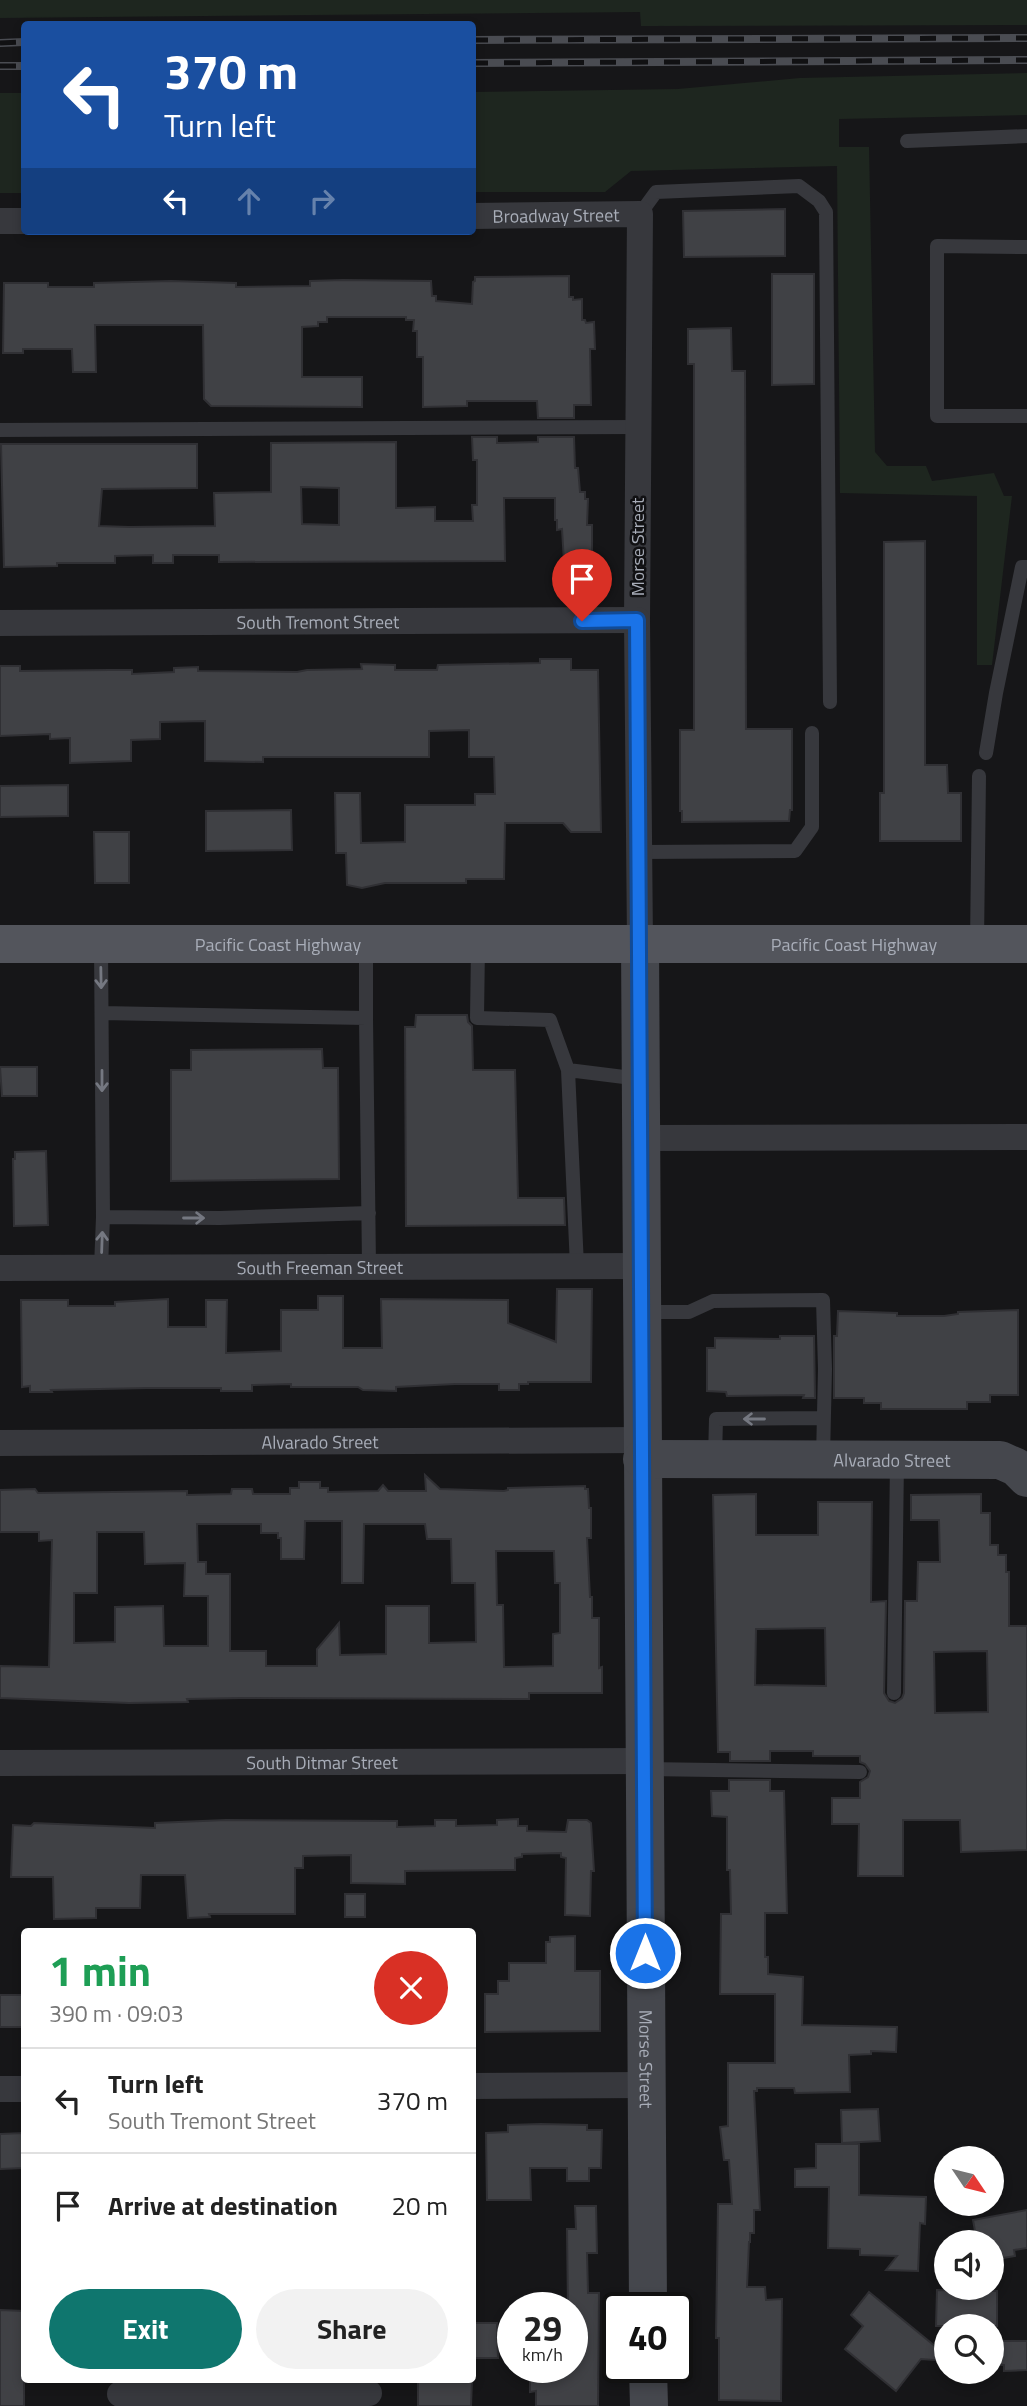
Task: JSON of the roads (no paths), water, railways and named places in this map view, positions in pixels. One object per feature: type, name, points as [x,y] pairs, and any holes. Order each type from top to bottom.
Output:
[{"type":"main road","name":"Pacific Coast Highway","points":[[0,944],[1027,944]]},
{"type":"street","name":"Broadway Street","points":[[476,216],[640,214]]},
{"type":"street","name":"Morse Street","points":[[640,214],[637,620],[648,2292]]},
{"type":"street","points":[[0,221],[21,221]]},
{"type":"street","name":"South Tremont Street","points":[[0,623],[637,620]]},
{"type":"street","points":[[642,1138],[1027,1138]]},
{"type":"street","name":"South Freeman Street","points":[[0,1268],[642,1266]]},
{"type":"street","name":"Alvarado Street","points":[[0,1443],[642,1449],[715,1459],[1000,1460],[1023,1470]]},
{"type":"street","name":"South Ditmar Street","points":[[0,1763],[645,1765]]},
{"type":"street","points":[[476,2086],[646,2084]]},
{"type":"street","points":[[0,2089],[21,2089]]},
{"type":"street","points":[[648,2383],[649,2406]]},
{"type":"street","points":[[120,2394],[368,2393]]},
{"type":"lane","points":[[907,141],[1027,136]]},
{"type":"lane","points":[[640,214],[656,192],[799,186],[819,201],[826,212],[830,702]]},
{"type":"lane","points":[[1027,247],[937,246],[937,415],[1027,416]]},
{"type":"lane","points":[[0,430],[637,427]]},
{"type":"lane","points":[[986,753],[1022,567],[1027,567]]},
{"type":"lane","points":[[640,852],[795,851],[812,827],[812,733]]},
{"type":"lane","points":[[977,944],[979,776]]},
{"type":"lane","points":[[366,943],[369,1266]]},
{"type":"lane","points":[[101,944],[101,1267]]},
{"type":"lane","points":[[478,944],[477,1018],[550,1020],[568,1070],[577,1266]]},
{"type":"lane","points":[[102,1013],[366,1018]]},
{"type":"lane","points":[[568,1070],[641,1079]]},
{"type":"lane","points":[[103,1217],[220,1218],[369,1213]]},
{"type":"lane","points":[[642,1312],[690,1312],[713,1301],[823,1300],[825,1369],[822,1460]]},
{"type":"lane","points":[[715,1459],[716,1419],[823,1418]]},
{"type":"lane","points":[[894,1693],[897,1460]]},
{"type":"lane","points":[[645,1765],[860,1772]]},
{"type":"railway","points":[[476,40],[1027,38]]},
{"type":"railway","points":[[0,43],[21,42]]},
{"type":"railway","points":[[476,63],[1027,60]]},
{"type":"railway","points":[[0,66],[21,66]]}]
